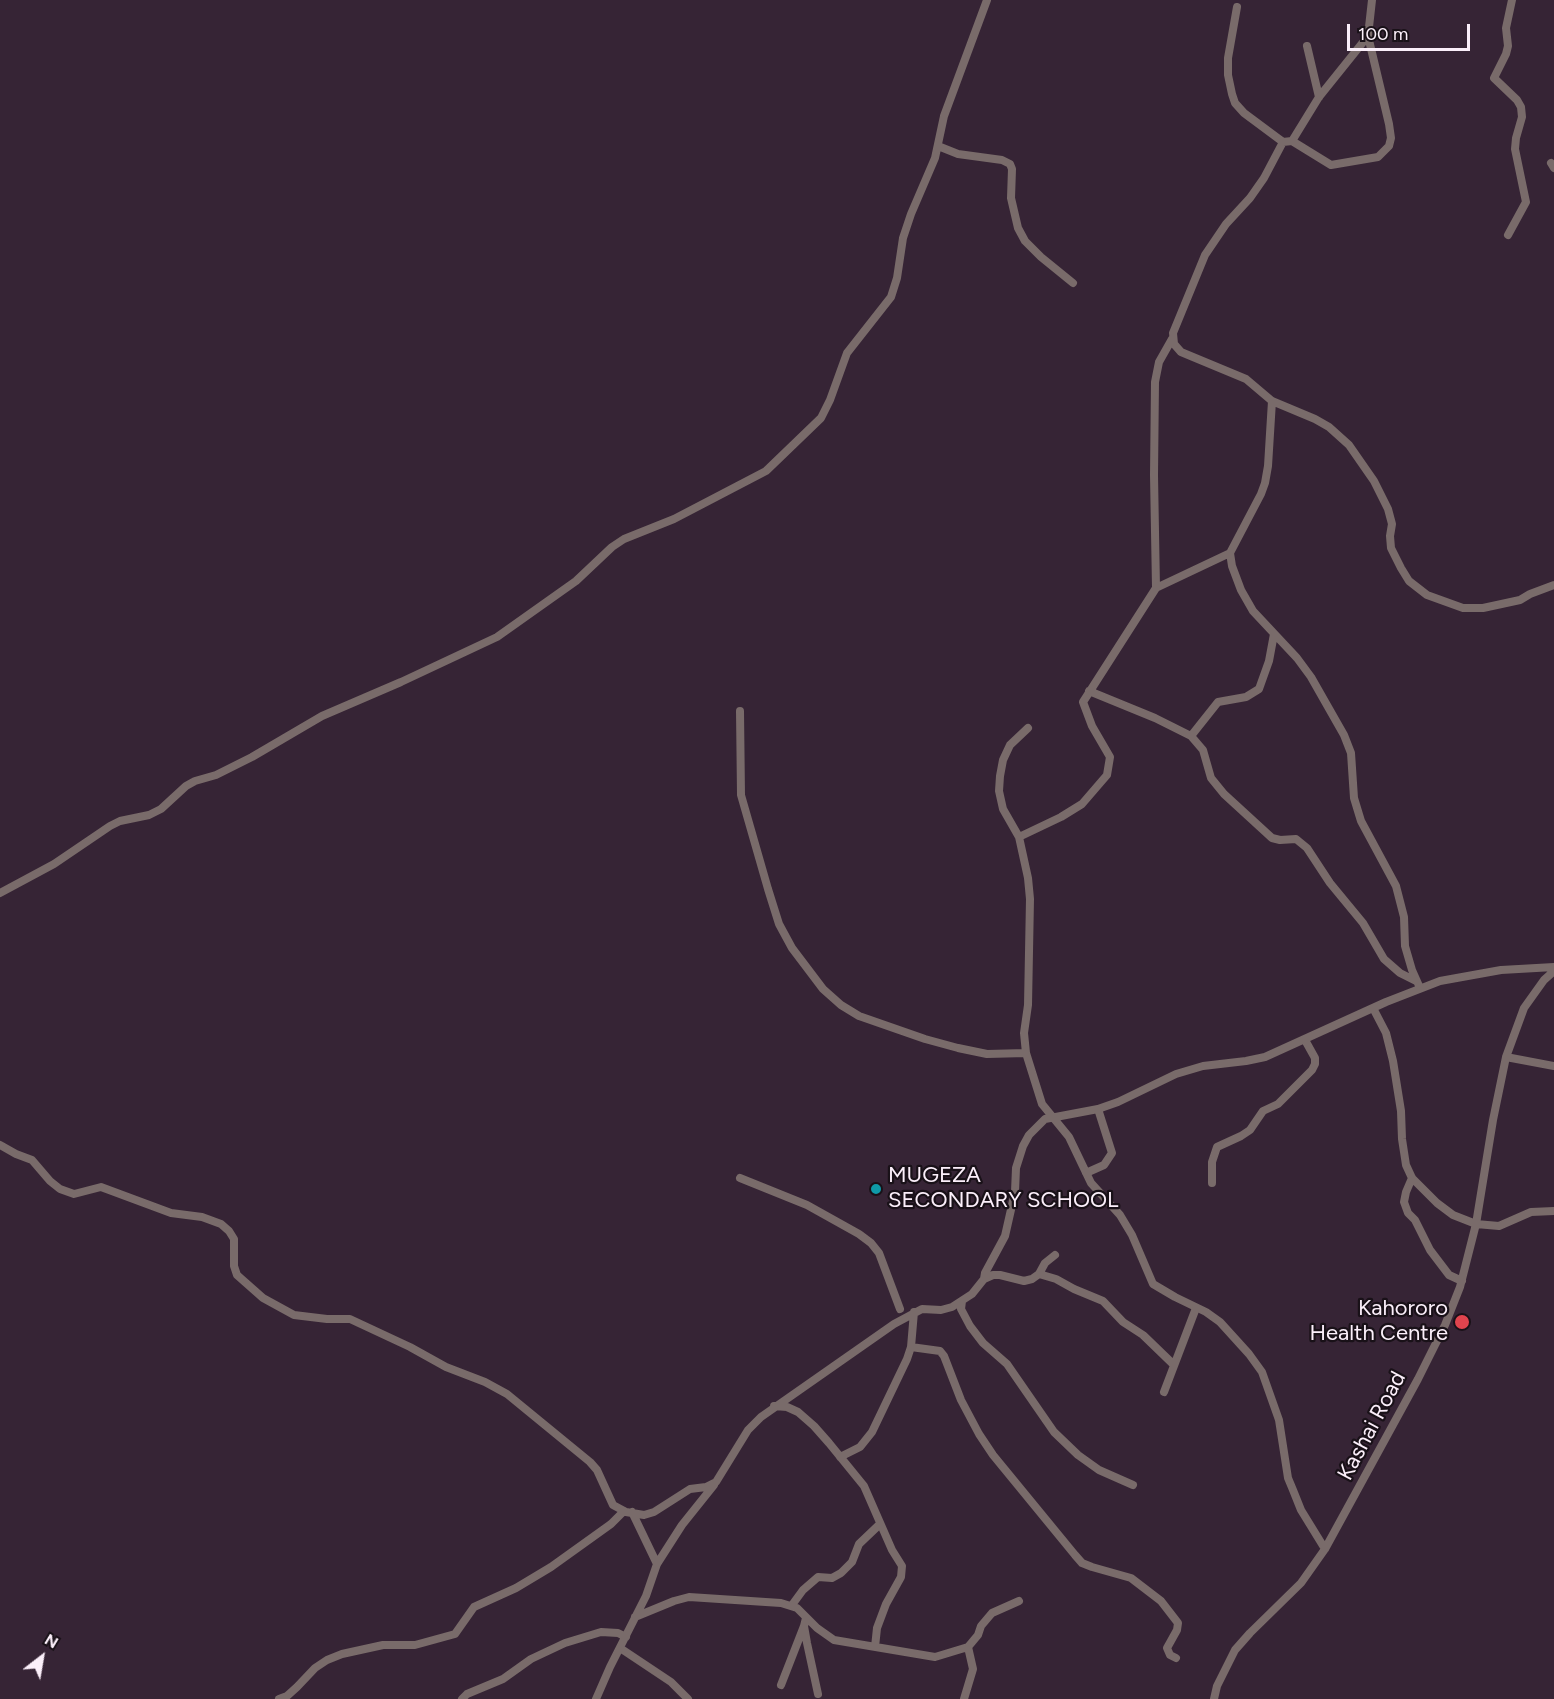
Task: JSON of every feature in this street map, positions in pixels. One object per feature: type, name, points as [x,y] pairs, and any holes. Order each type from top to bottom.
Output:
[{"type":"street","points":[[0,893],[54,864],[120,821],[149,815],[160,809],[195,781],[216,775],[252,757],[322,716],[497,637],[576,581],[612,547],[624,539],[665,523],[766,471],[821,418],[847,353],[891,297],[906,230],[938,146],[949,100],[987,0]]},
{"type":"street","points":[[1237,7],[1228,58],[1228,75],[1235,103],[1244,113],[1287,142],[1331,165],[1378,157],[1389,146],[1391,138],[1368,36],[1372,0]]},
{"type":"street","points":[[1508,235],[1526,202],[1515,149],[1522,117],[1521,107],[1517,100],[1494,78],[1508,46],[1506,28],[1512,0]]},
{"type":"street","points":[[1156,588],[1155,382],[1160,362],[1172,339],[1205,255],[1226,224],[1250,198],[1319,98],[1368,36]]},
{"type":"street","points":[[1307,46],[1319,98]]},
{"type":"street","points":[[938,146],[958,153],[1002,160],[1010,164],[1012,168],[1011,198],[1018,228],[1025,241],[1073,283]]},
{"type":"street","points":[[1172,339],[1176,348],[1181,352],[1235,373],[1252,383],[1272,401],[1322,423],[1349,445],[1374,481],[1388,509],[1392,524],[1391,548],[1401,568],[1409,581],[1427,595],[1463,608],[1483,608],[1521,600],[1554,585]]},
{"type":"street","points":[[1272,401],[1268,466],[1264,483],[1261,494],[1230,553],[1232,566],[1252,611],[1297,658],[1311,677],[1348,744],[1353,767],[1354,798],[1361,820],[1396,886],[1404,917],[1405,946],[1419,985]]},
{"type":"street","points":[[1019,837],[1082,804],[1107,776],[1110,757],[1092,726],[1083,702],[1156,588],[1230,553]]},
{"type":"street","points":[[1191,736],[1218,702],[1246,697],[1258,689],[1269,661],[1274,634]]},
{"type":"street","points":[[1089,691],[1155,718],[1191,736],[1203,750],[1211,778],[1224,794],[1272,838],[1296,839],[1307,848],[1330,883],[1363,923],[1384,959],[1419,985]]},
{"type":"street","points":[[740,711],[741,795],[757,854],[779,924],[792,948],[823,989],[841,1005],[860,1016],[925,1039],[987,1054],[1026,1053]]},
{"type":"street","points":[[1028,728],[1010,745],[1003,760],[999,791],[1003,809],[1019,837],[1028,878],[1030,899],[1028,994],[1024,1033],[1026,1053],[1039,1097],[1069,1137],[1091,1183],[1120,1215],[1132,1235],[1153,1284],[1206,1312],[1223,1324],[1262,1372],[1278,1420],[1290,1484],[1301,1510],[1325,1549]]},
{"type":"street","points":[[984,1279],[1005,1236],[1015,1192],[1016,1168],[1023,1146],[1029,1135],[1045,1119],[1098,1109],[1118,1102],[1176,1074],[1203,1066],[1266,1057],[1419,985],[1501,970],[1554,967]]},
{"type":"street","name":"Kashai Road","points":[[1214,1699],[1217,1686],[1235,1650],[1301,1583],[1325,1549],[1418,1379],[1453,1308],[1476,1224],[1506,1057],[1524,1008],[1544,980],[1554,971]]},
{"type":"street","points":[[1373,1008],[1386,1033],[1393,1061],[1406,1165],[1412,1178],[1448,1211],[1476,1224],[1499,1226],[1531,1212],[1554,1211]]},
{"type":"street","points":[[1212,1183],[1212,1162],[1217,1147],[1250,1130],[1263,1111],[1278,1104],[1312,1070],[1315,1058],[1305,1040]]},
{"type":"street","points":[[1506,1057],[1554,1066]]},
{"type":"street","points":[[1086,1173],[1104,1165],[1112,1153],[1098,1109]]},
{"type":"street","points":[[0,1145],[32,1160],[60,1189],[74,1194],[101,1187],[171,1213],[202,1217],[220,1224],[229,1231],[234,1239],[234,1266],[237,1275],[263,1298],[294,1315],[350,1319],[446,1367],[485,1382],[507,1394],[590,1462],[597,1470],[613,1505],[628,1512],[644,1515],[654,1512],[690,1490],[706,1487],[716,1482]]},
{"type":"street","points":[[740,1178],[807,1205],[871,1243],[879,1253],[900,1309]]},
{"type":"street","points":[[1412,1178],[1404,1202],[1408,1213],[1415,1220],[1430,1250],[1449,1275],[1462,1281]]},
{"type":"street","points":[[596,1699],[651,1584],[657,1564],[682,1525],[716,1482],[748,1430],[774,1406],[914,1312],[922,1309],[941,1310],[952,1307],[972,1294],[984,1279],[993,1275],[1024,1281],[1032,1279],[1055,1255]]},
{"type":"street","points":[[1039,1274],[1056,1279],[1103,1301],[1123,1322],[1143,1335],[1173,1364]]},
{"type":"street","points":[[962,1301],[961,1309],[970,1326],[983,1343],[1007,1364],[1054,1432],[1078,1455],[1099,1470],[1133,1485]]},
{"type":"street","points":[[1164,1392],[1173,1364],[1197,1308]]},
{"type":"street","points":[[840,1457],[860,1447],[872,1432],[899,1379],[911,1347],[914,1312]]},
{"type":"street","points":[[911,1347],[940,1351],[944,1356],[961,1400],[979,1434],[993,1455],[1082,1563],[1131,1578],[1161,1601],[1178,1623],[1177,1630],[1167,1648],[1170,1655],[1176,1658]]},
{"type":"street","points":[[774,1406],[787,1407],[807,1419],[819,1430],[864,1486],[892,1550],[902,1566],[903,1572],[877,1628],[875,1647]]},
{"type":"street","points":[[628,1512],[657,1564]]},
{"type":"street","points":[[279,1699],[292,1691],[315,1668],[342,1654],[383,1645],[415,1645],[455,1634],[474,1607],[516,1588],[551,1567],[628,1512]]},
{"type":"street","points":[[792,1605],[803,1590],[818,1577],[832,1578],[841,1574],[852,1562],[859,1544],[880,1524]]},
{"type":"street","points":[[635,1617],[689,1597],[772,1602],[792,1605],[805,1622],[834,1640],[935,1657],[968,1647],[992,1612],[1019,1601]]},
{"type":"street","points":[[782,1684],[805,1622]]},
{"type":"street","points":[[805,1622],[811,1668],[818,1694]]},
{"type":"street","points":[[467,1698],[503,1679],[531,1659],[589,1635],[610,1631],[626,1637]]},
{"type":"street","points":[[964,1699],[973,1669],[968,1647]]},
{"type":"street","points":[[620,1648],[670,1682],[688,1699]]},
{"type":"place","name":"MUGEZA SECONDARY SCHOOL","points":[[876,1189]]},
{"type":"place","name":"Kahororo Health Centre","points":[[1462,1322]]}]
